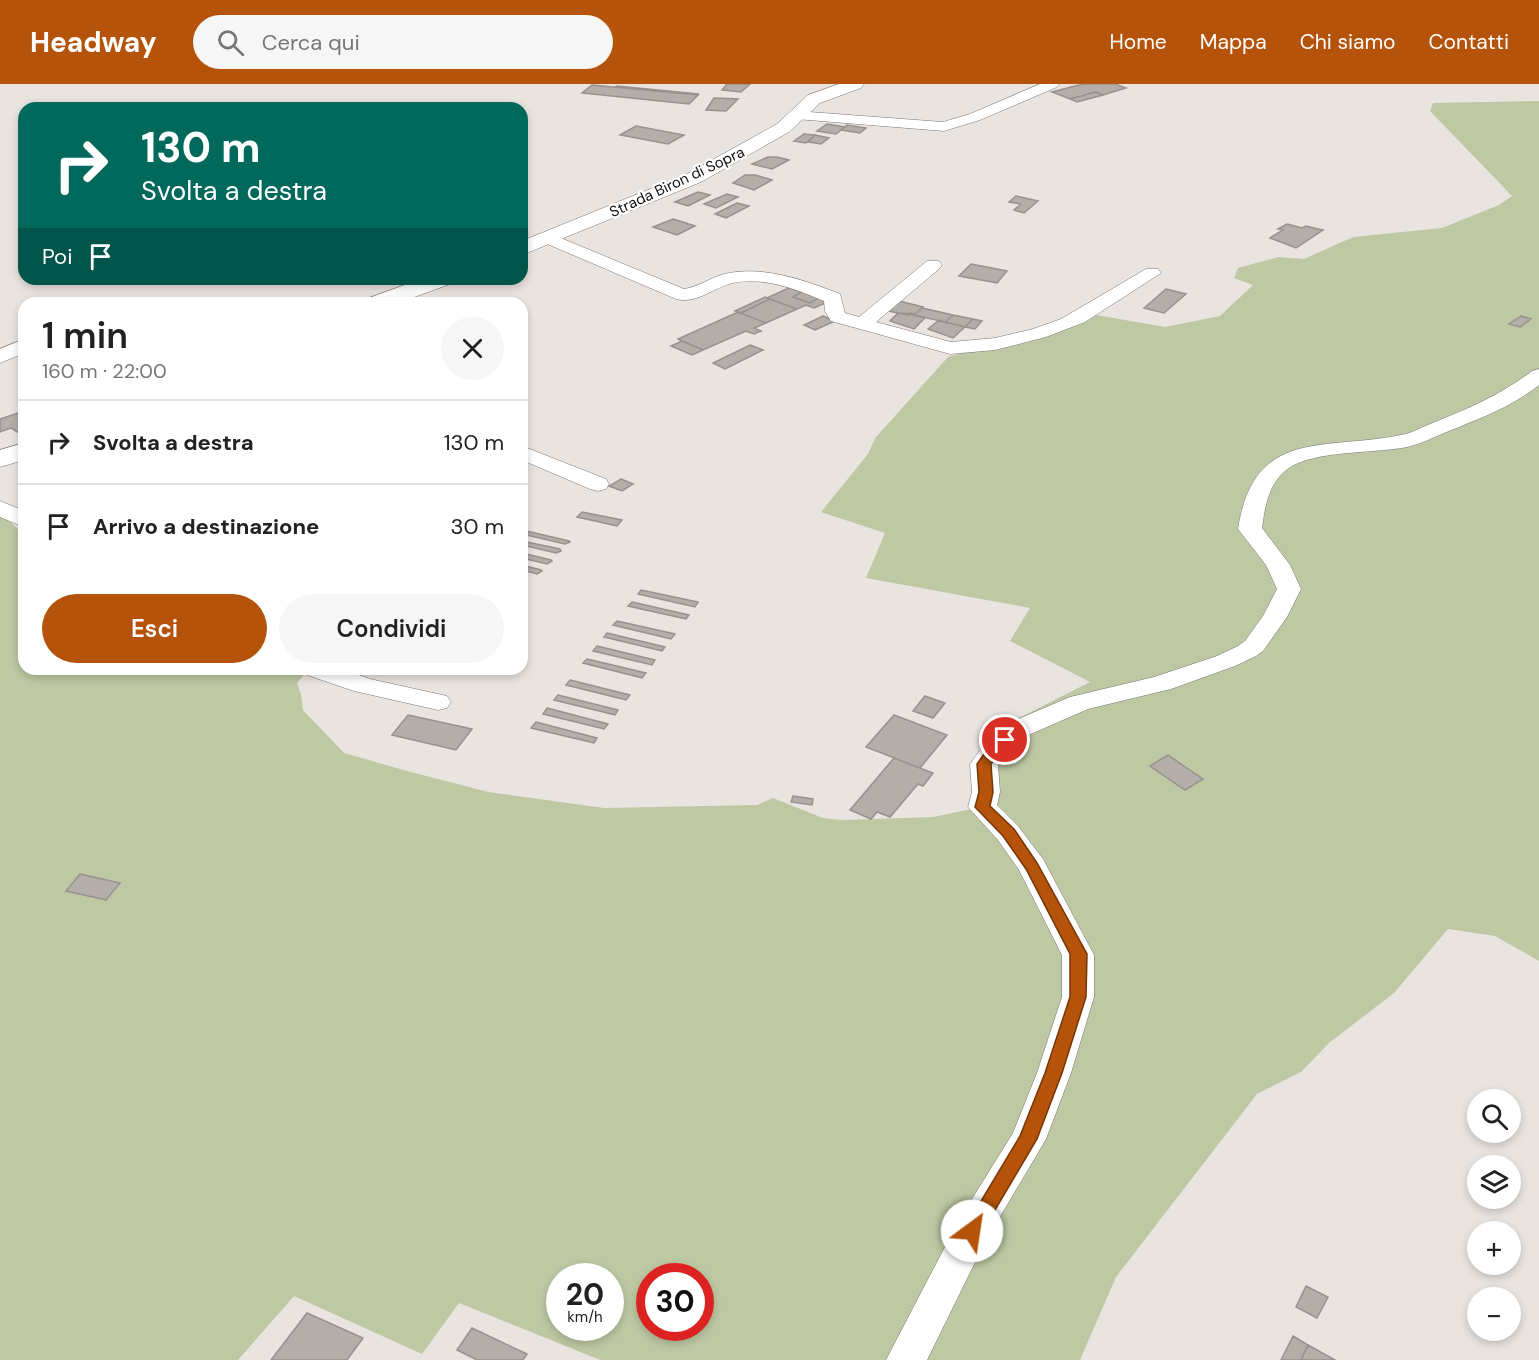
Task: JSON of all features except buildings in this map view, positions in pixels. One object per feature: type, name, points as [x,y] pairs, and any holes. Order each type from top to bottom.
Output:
[{"type":"street","points":[[814,92],[855,84]]},
{"type":"street","points":[[796,115],[944,127],[975,117],[1052,84]]},
{"type":"street","name":"Strada Biron di Sopra","points":[[528,247],[694,178],[758,144],[783,128],[814,92]]},
{"type":"street","points":[[551,239],[674,293],[690,295],[725,279],[741,278],[773,280],[807,288],[833,298],[834,311],[838,317],[950,348],[973,347],[1030,335],[1069,322],[1152,273]]},
{"type":"street","points":[[863,323],[933,265]]},
{"type":"street","points":[[393,297],[426,285]]},
{"type":"street","points":[[0,357],[18,348]]},
{"type":"street","points":[[906,1360],[972,1231],[1028,1139],[1054,1073],[1078,997],[1078,954],[1032,866],[1008,833],[982,807],[986,792],[984,764],[996,747],[1014,731],[1079,703],[1162,683],[1226,661],[1254,646],[1275,617],[1289,589],[1285,576],[1267,548],[1250,529],[1255,496],[1269,473],[1285,460],[1312,453],[1406,440],[1470,416],[1520,392],[1539,375]]},
{"type":"street","points":[[0,459],[18,453]]},
{"type":"street","points":[[528,455],[598,484]]},
{"type":"street","points":[[0,508],[18,517]]},
{"type":"street","points":[[334,675],[363,685],[438,702]]},
{"type":"green space","points":[[1539,101],[1539,961],[1495,936],[1448,929],[1394,993],[1329,1043],[1301,1072],[1257,1094],[1116,1277],[1080,1360],[600,1360],[553,1341],[624,1341],[624,1263],[546,1263],[546,1338],[459,1303],[422,1354],[294,1296],[238,1360],[0,1360],[0,512],[18,529],[18,675],[304,675],[297,683],[303,710],[344,753],[488,792],[604,808],[757,805],[773,798],[823,818],[842,820],[933,817],[982,807],[993,752],[1009,723],[1090,682],[1010,641],[1030,608],[866,578],[885,533],[821,512],[868,454],[876,437],[948,357],[1096,315],[1165,327],[1220,316],[1253,285],[1234,278],[1238,268],[1278,257],[1304,259],[1353,237],[1442,228],[1499,205],[1512,196],[1430,111],[1433,103]]},
{"type":"route","points":[[972,1231],[1028,1139],[1054,1073],[1078,997],[1078,954],[1032,866],[1008,833],[982,807],[986,792],[984,764],[996,747],[1005,740]]}]
